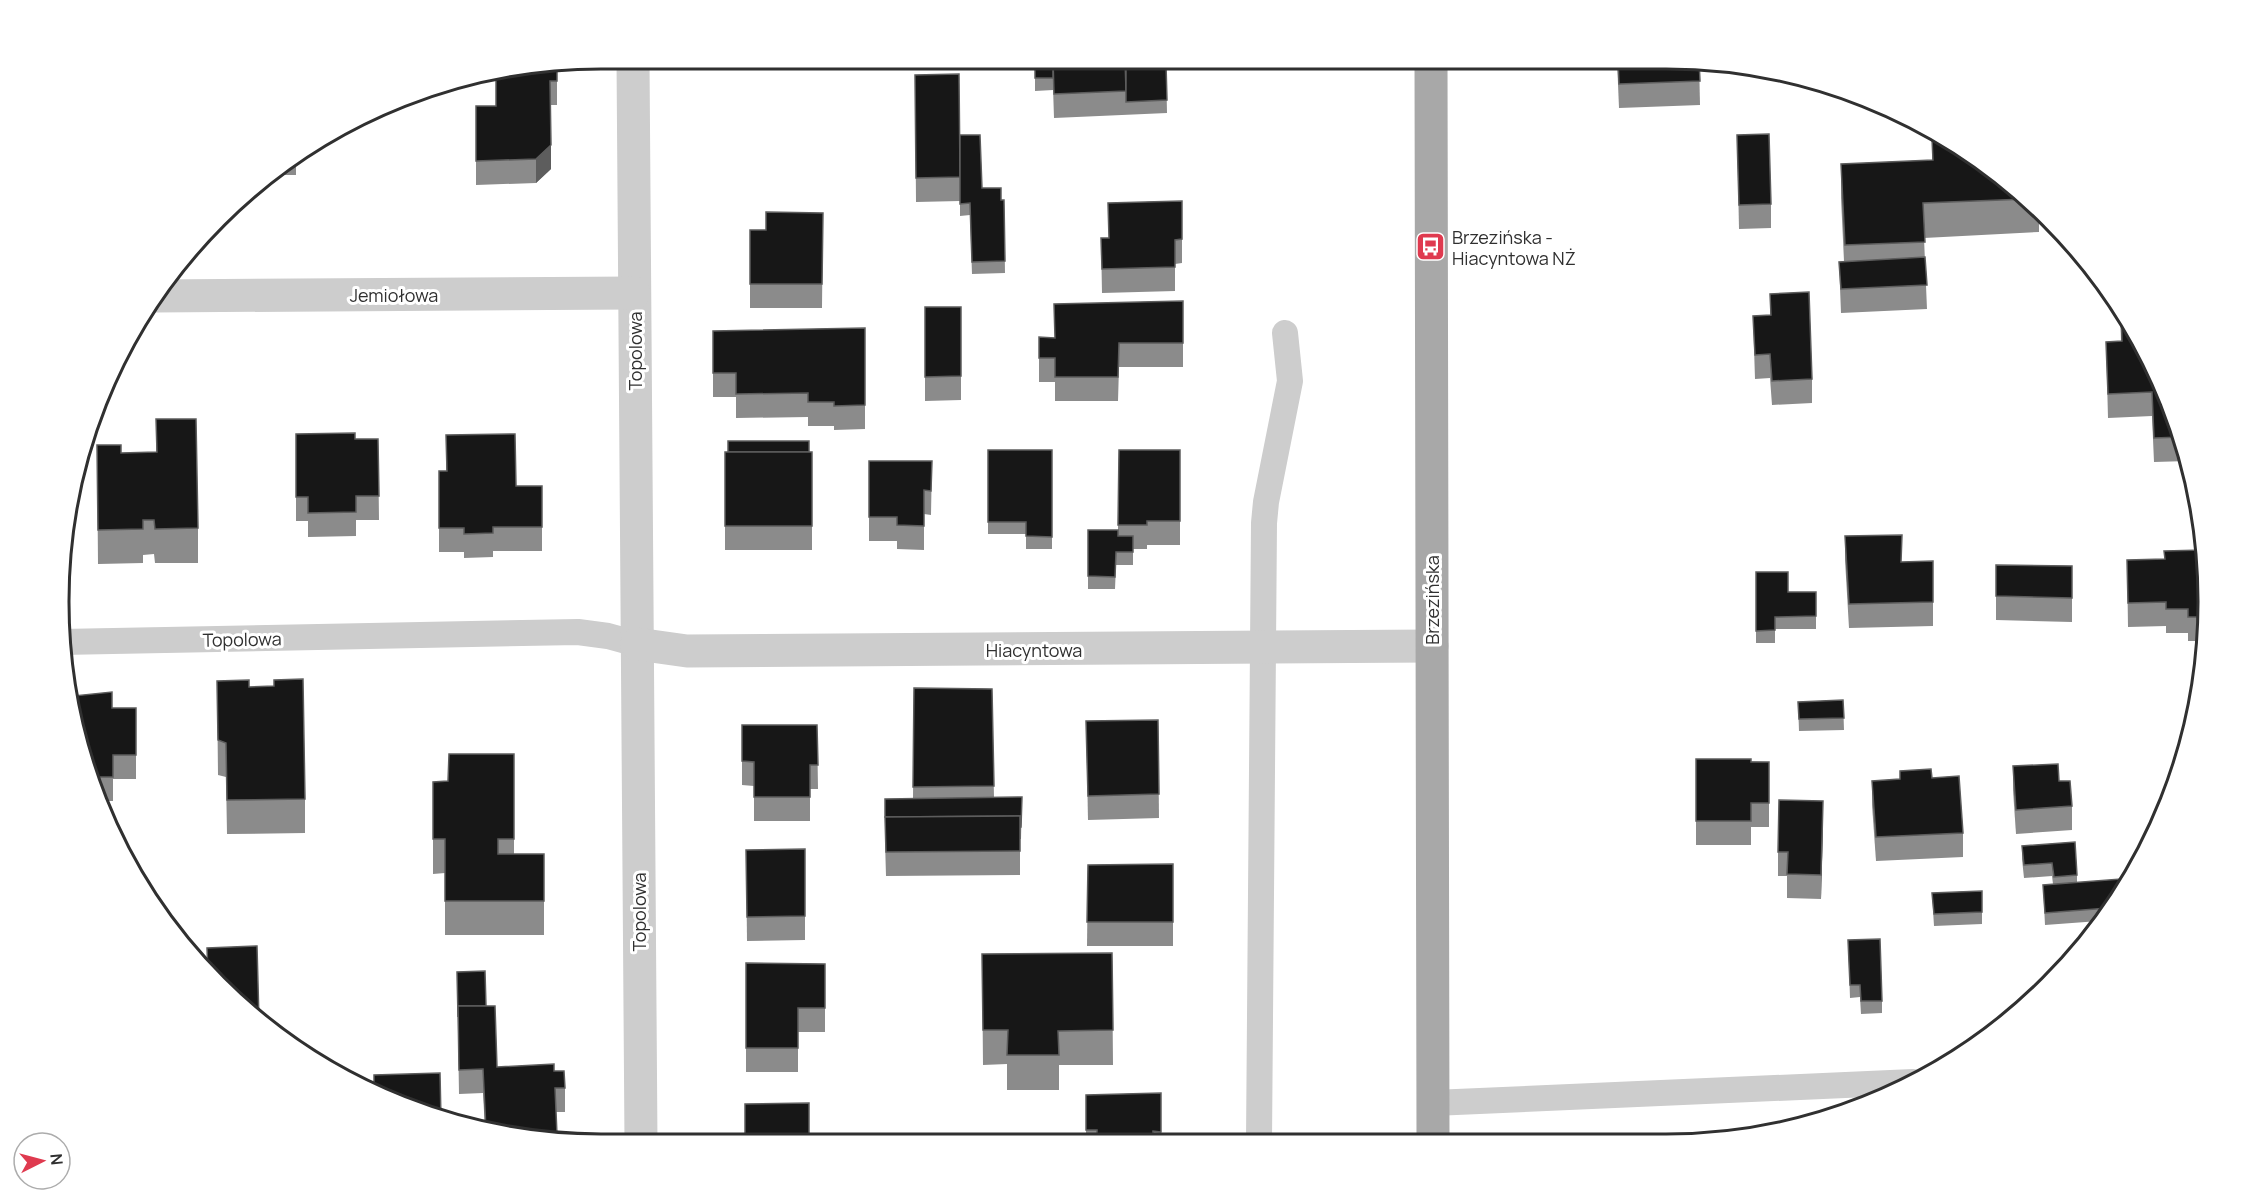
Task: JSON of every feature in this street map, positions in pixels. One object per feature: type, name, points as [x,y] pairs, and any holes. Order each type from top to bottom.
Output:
[{"type":"main road","name":"Brzezińska","points":[[1431,69],[1433,1134]]},
{"type":"street","name":"Topolowa","points":[[633,69],[641,1134]]},
{"type":"street","name":"Jemiołowa","points":[[166,296],[634,293]]},
{"type":"street","name":"Hiacyntowa","points":[[637,644],[687,651],[1264,649],[1432,646]]},
{"type":"lane","points":[[1260,1134],[1264,523],[1266,502],[1290,381],[1285,333]]},
{"type":"lane","name":"Topolowa","points":[[71,642],[578,632],[608,636],[637,644]]},
{"type":"lane","points":[[1433,1103],[1892,1083]]},
{"type":"building","points":[[1035,69],[1053,69],[1053,78],[1035,78]]},
{"type":"building","points":[[1053,69],[1125,69],[1126,91],[1054,94]]},
{"type":"building","points":[[1126,69],[1166,69],[1167,100],[1126,102]]},
{"type":"building","points":[[1618,69],[1699,70],[1700,81],[1619,84]]},
{"type":"building","points":[[557,71],[557,81],[550,81],[551,145],[536,159],[476,161],[476,106],[496,106],[496,79]]},
{"type":"building","points":[[959,74],[960,177],[916,178],[915,75]]},
{"type":"building","points":[[1769,134],[1771,204],[1739,205],[1737,135]]},
{"type":"building","points":[[960,135],[980,135],[982,188],[1001,188],[1001,200],[1004,200],[1005,261],[972,262],[970,203],[960,204]]},
{"type":"building","points":[[1932,140],[1990,179],[2015,199],[1923,203],[1925,242],[1845,245],[1841,164],[1933,160]]},
{"type":"building","points":[[1182,201],[1182,239],[1175,240],[1175,267],[1102,269],[1101,238],[1109,238],[1108,203]]},
{"type":"building","points":[[766,212],[823,213],[822,284],[750,284],[750,230],[766,230]]},
{"type":"building","points":[[1925,257],[1927,285],[1841,289],[1839,262]]},
{"type":"building","points":[[1809,292],[1812,379],[1772,381],[1770,354],[1755,355],[1753,316],[1771,315],[1770,294]]},
{"type":"building","points":[[1183,301],[1183,343],[1119,343],[1118,377],[1055,377],[1055,358],[1039,358],[1039,337],[1055,338],[1054,304]]},
{"type":"building","points":[[925,307],[961,307],[961,376],[925,377]]},
{"type":"building","points":[[2122,327],[2143,366],[2172,437],[2154,438],[2152,392],[2108,394],[2106,342],[2122,341]]},
{"type":"building","points":[[865,328],[865,405],[834,406],[834,402],[808,402],[808,393],[736,394],[736,373],[713,373],[713,331]]},
{"type":"building","points":[[156,419],[196,419],[198,528],[155,529],[154,520],[143,520],[143,529],[98,530],[97,445],[121,445],[121,453],[157,452]]},
{"type":"building","points":[[355,433],[355,439],[378,439],[379,496],[356,496],[356,512],[308,513],[308,497],[296,497],[296,434]]},
{"type":"building","points":[[515,434],[516,486],[542,486],[542,527],[493,527],[493,533],[464,534],[464,528],[439,528],[439,471],[447,471],[446,435]]},
{"type":"building","points":[[728,441],[809,441],[809,452],[728,452]]},
{"type":"building","points":[[988,450],[1052,450],[1052,537],[1026,536],[1026,522],[988,522]]},
{"type":"building","points":[[1119,450],[1180,450],[1180,521],[1147,521],[1147,525],[1118,525]]},
{"type":"building","points":[[725,452],[812,452],[812,526],[725,526]]},
{"type":"building","points":[[869,461],[932,461],[931,491],[924,490],[924,526],[897,525],[897,517],[869,517]]},
{"type":"building","points":[[1088,530],[1118,530],[1118,536],[1133,536],[1133,552],[1116,552],[1115,577],[1088,576]]},
{"type":"building","points":[[1902,535],[1901,562],[1933,561],[1933,602],[1849,604],[1845,536]]},
{"type":"building","points":[[2195,550],[2198,617],[2188,617],[2188,609],[2166,609],[2166,602],[2128,603],[2127,560],[2165,559],[2164,551]]},
{"type":"building","points":[[1996,565],[2072,566],[2072,598],[1996,596]]},
{"type":"building","points":[[1756,572],[1788,572],[1788,592],[1816,592],[1816,616],[1775,617],[1775,630],[1756,631]]},
{"type":"building","points":[[303,679],[305,799],[227,800],[226,743],[218,740],[217,681],[249,680],[249,687],[274,686],[274,680]]},
{"type":"building","points":[[914,688],[992,689],[994,786],[913,787]]},
{"type":"building","points":[[112,692],[112,708],[136,708],[136,755],[113,755],[113,777],[99,777],[78,696]]},
{"type":"building","points":[[1843,700],[1844,718],[1799,719],[1798,702]]},
{"type":"building","points":[[1158,720],[1159,794],[1088,796],[1086,721]]},
{"type":"building","points":[[742,725],[817,725],[818,765],[810,765],[810,797],[754,797],[754,762],[742,761]]},
{"type":"building","points":[[449,754],[514,754],[514,839],[498,839],[498,854],[544,854],[544,901],[445,901],[445,839],[433,839],[433,782],[448,781]]},
{"type":"building","points":[[1696,759],[1751,759],[1751,762],[1769,762],[1769,803],[1751,803],[1751,821],[1696,821]]},
{"type":"building","points":[[2058,764],[2059,781],[2070,781],[2072,806],[2016,810],[2013,766]]},
{"type":"building","points":[[1931,769],[1932,778],[1959,776],[1963,833],[1876,837],[1872,781],[1900,779],[1900,771]]},
{"type":"building","points":[[1022,797],[1021,827],[1020,816],[885,817],[885,799]]},
{"type":"building","points":[[1779,800],[1823,801],[1821,875],[1787,874],[1788,852],[1778,852]]},
{"type":"building","points":[[1020,816],[1020,851],[886,852],[885,817]]},
{"type":"building","points":[[2075,842],[2077,875],[2054,877],[2052,863],[2024,865],[2022,846]]},
{"type":"building","points":[[805,849],[805,916],[747,917],[746,850]]},
{"type":"building","points":[[1173,864],[1173,922],[1087,922],[1088,865]]},
{"type":"building","points":[[2120,879],[2100,909],[2045,913],[2043,885]]},
{"type":"building","points":[[1982,891],[1982,912],[1934,914],[1932,893]]},
{"type":"building","points":[[1880,939],[1882,1001],[1861,1001],[1860,985],[1850,985],[1848,940]]},
{"type":"building","points":[[257,946],[259,1009],[207,960],[207,948]]},
{"type":"building","points":[[1112,953],[1113,1030],[1058,1031],[1059,1055],[1007,1055],[1008,1030],[983,1030],[982,954]]},
{"type":"building","points":[[746,963],[825,964],[825,1008],[798,1008],[798,1048],[746,1048]]},
{"type":"building","points":[[485,971],[486,1006],[458,1006],[458,1017],[457,972]]},
{"type":"building","points":[[458,1006],[495,1006],[497,1067],[554,1064],[554,1071],[564,1071],[565,1088],[555,1088],[557,1132],[486,1121],[483,1069],[459,1070]]},
{"type":"building","points":[[440,1073],[441,1109],[374,1082],[374,1075]]},
{"type":"building","points":[[1161,1093],[1161,1132],[1097,1134],[1097,1130],[1086,1130],[1086,1095]]},
{"type":"building","points":[[809,1103],[809,1134],[745,1134],[745,1104]]},
{"type":"place","name":"Brzezińska - Hiacyntowa NŻ","points":[[1431,247]]}]
